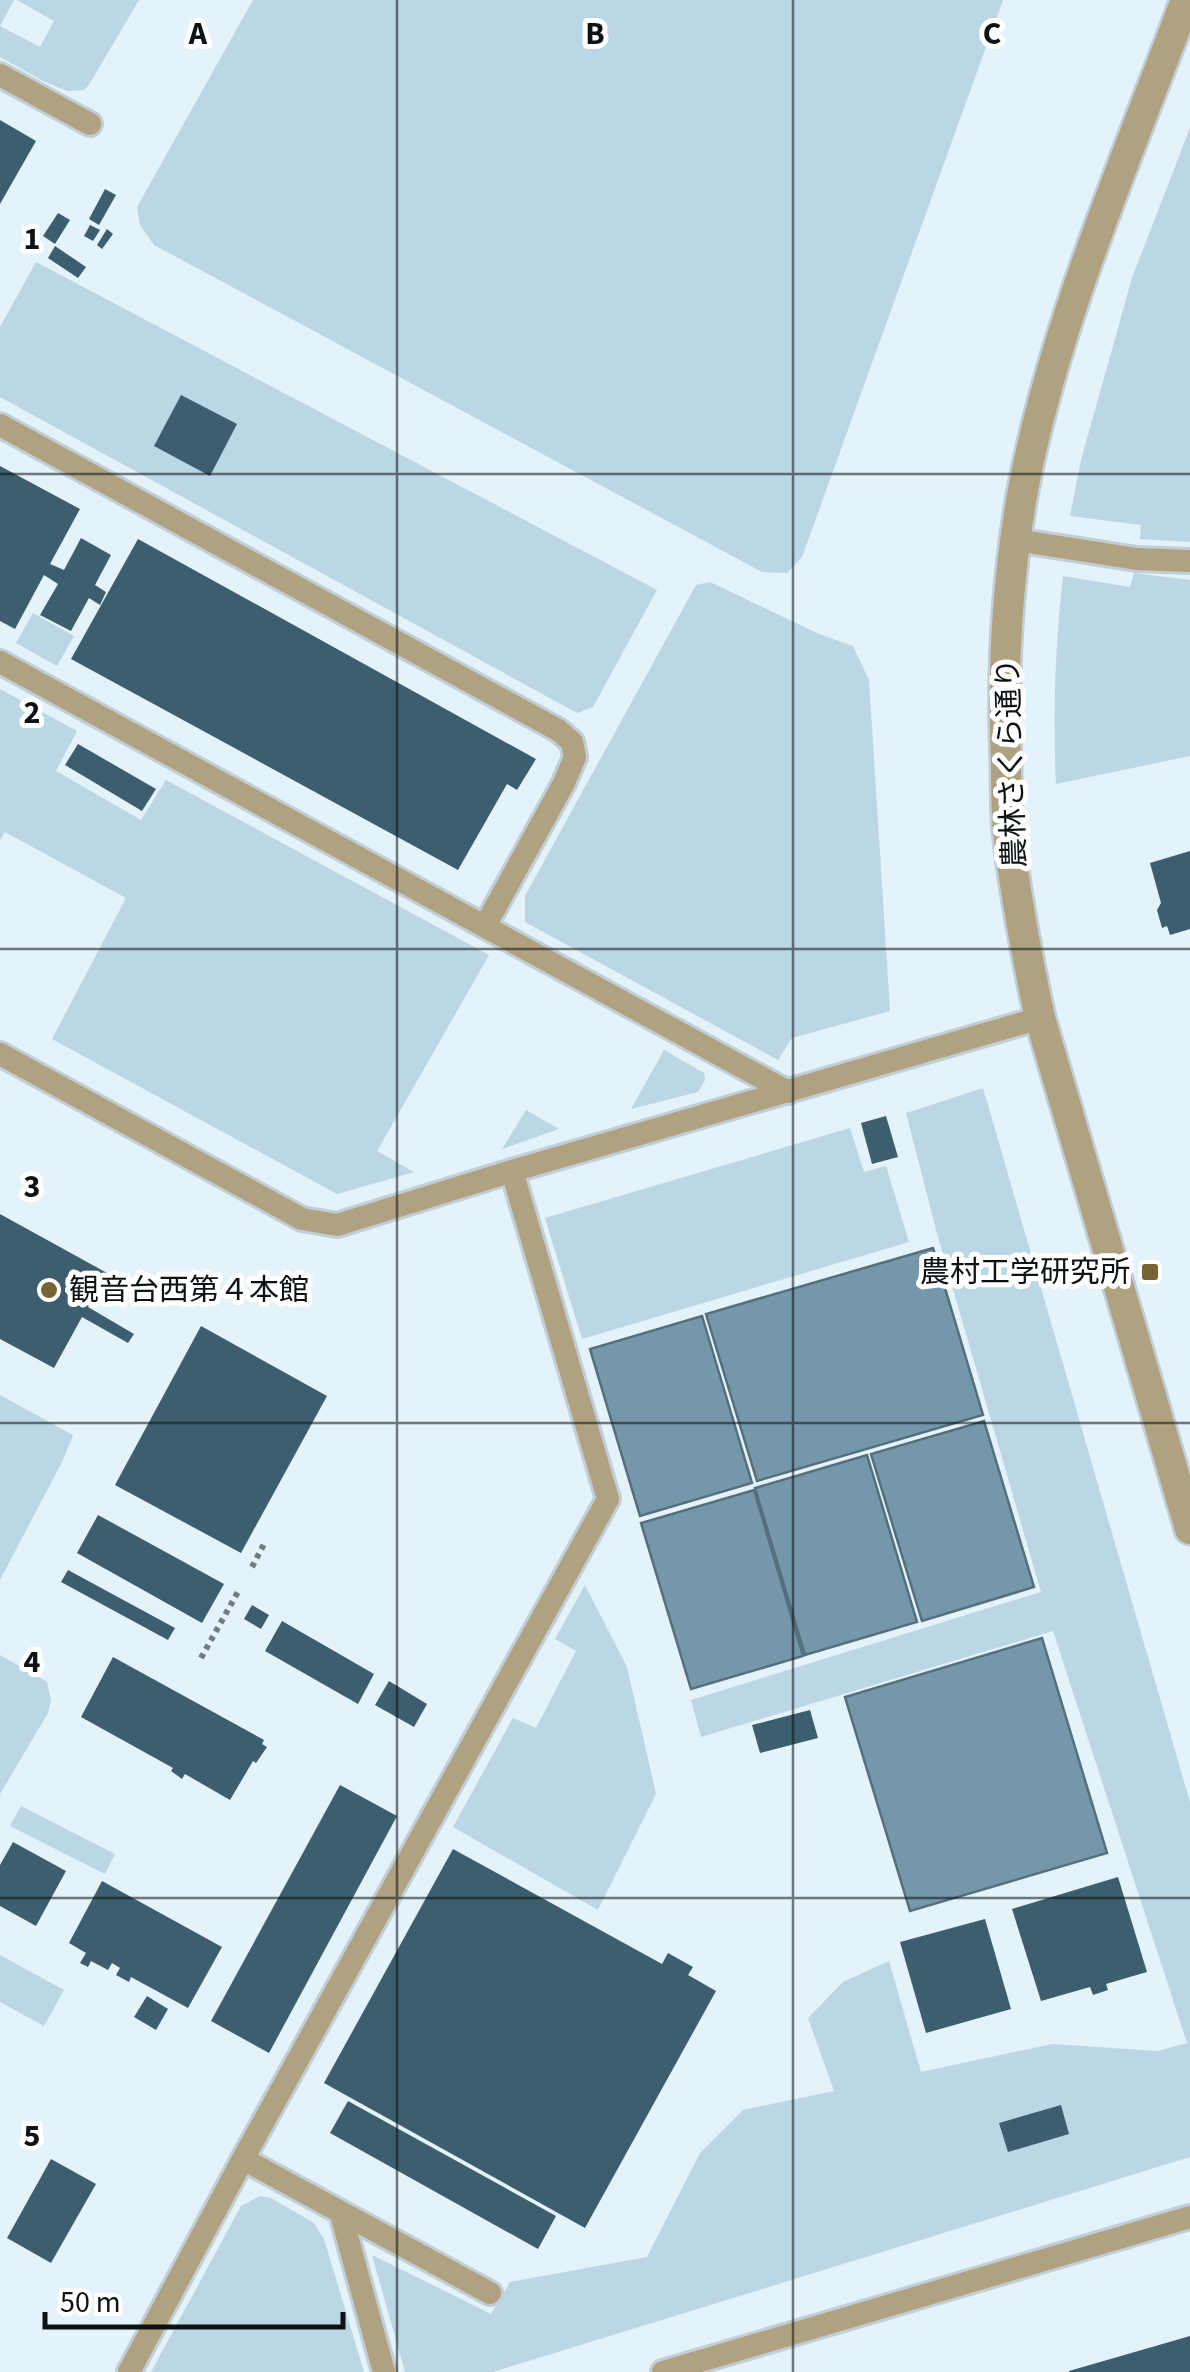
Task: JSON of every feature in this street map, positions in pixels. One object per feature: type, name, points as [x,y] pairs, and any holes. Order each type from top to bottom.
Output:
[{"type":"street","name":"農林さくら通り","points":[[1186,0],[1081,280],[1046,395],[1023,490],[1016,540],[1008,609],[1004,714],[1008,830],[1040,1018],[1190,1529]]},
{"type":"lane","points":[[0,75],[90,124]]},
{"type":"lane","points":[[0,425],[541,720],[572,742],[575,757],[564,783],[485,926]]},
{"type":"lane","points":[[1016,540],[1137,559],[1190,561]]},
{"type":"lane","points":[[0,662],[788,1092]]},
{"type":"lane","points":[[0,1054],[302,1219],[336,1225],[1040,1018]]},
{"type":"lane","points":[[129,2372],[608,1499],[512,1172]]},
{"type":"lane","points":[[243,2160],[490,2293]]},
{"type":"lane","points":[[341,2214],[384,2372]]},
{"type":"lane","points":[[663,2372],[1190,2218]]},
{"type":"path","points":[[252,1566],[265,1542]]},
{"type":"path","points":[[202,1658],[238,1590]]},
{"type":"shaded area","points":[[0,0],[14,0],[0,26]]},
{"type":"shaded area","points":[[17,0],[139,0],[84,90],[67,91],[0,57],[0,26],[40,47],[54,21]]},
{"type":"shaded area","points":[[253,0],[1003,0],[802,557],[787,573],[762,572],[154,245],[140,225],[137,207]]},
{"type":"shaded area","points":[[1190,128],[1190,542],[1140,539],[1141,525],[1070,516],[1081,460],[1132,278]]},
{"type":"shaded area","points":[[36,262],[657,590],[593,707],[577,713],[0,397],[0,327]]},
{"type":"shaded area","points":[[1134,573],[1190,580],[1190,756],[1056,784],[1055,680],[1063,576],[1130,587]]},
{"type":"shaded area","points":[[710,582],[853,646],[869,680],[890,1011],[792,1038],[778,1060],[525,922],[525,896],[696,585]]},
{"type":"shaded area","points":[[33,613],[74,636],[57,666],[16,643]]},
{"type":"shaded area","points":[[0,689],[77,731],[56,771],[141,820],[166,780],[489,955],[377,1151],[414,1172],[337,1194],[52,1039],[126,898],[5,832],[0,840]]},
{"type":"shaded area","points":[[664,1050],[704,1073],[705,1080],[698,1092],[631,1109]]},
{"type":"shaded area","points":[[983,1088],[1190,1802],[1190,2157],[493,2372],[405,2372],[372,2255],[491,2314],[510,2282],[647,2257],[700,2153],[743,2110],[834,2091],[808,2018],[843,1982],[889,1961],[921,2072],[1052,2044],[1158,2051],[1187,2043],[1053,1631],[701,1737],[691,1700],[1041,1592],[906,1113]]},
{"type":"shaded area","points":[[526,1110],[559,1129],[502,1149]]},
{"type":"shaded area","points":[[850,1128],[864,1172],[886,1166],[909,1242],[582,1339],[545,1218]]},
{"type":"shaded area","points":[[933,1248],[983,1415],[757,1481],[706,1314]]},
{"type":"shaded area","points":[[702,1316],[752,1483],[640,1516],[590,1349]]},
{"type":"shaded area","points":[[0,1395],[73,1435],[0,1580]]},
{"type":"shaded area","points":[[984,1421],[1034,1587],[922,1621],[871,1454]]},
{"type":"shaded area","points":[[867,1455],[917,1622],[805,1655],[755,1488]]},
{"type":"shaded area","points":[[754,1490],[803,1656],[691,1689],[641,1523]]},
{"type":"shaded area","points":[[585,1585],[627,1667],[656,1794],[598,1910],[453,1827],[513,1718],[536,1728],[576,1651],[555,1639]]},
{"type":"shaded area","points":[[1042,1638],[1107,1853],[910,1911],[845,1697]]},
{"type":"shaded area","points":[[0,1655],[47,1682],[51,1700],[48,1713],[0,1794]]},
{"type":"shaded area","points":[[21,1806],[115,1854],[105,1874],[10,1826]]},
{"type":"shaded area","points":[[0,1955],[64,1990],[44,2026],[0,2002]]},
{"type":"shaded area","points":[[260,2196],[271,2198],[314,2223],[324,2239],[364,2372],[151,2372],[241,2206]]},
{"type":"building","points":[[0,120],[36,141],[0,204]]},
{"type":"building","points":[[105,189],[116,195],[99,225],[89,219]]},
{"type":"building","points":[[58,213],[70,220],[55,244],[43,236]]},
{"type":"building","points":[[90,225],[100,230],[93,241],[84,236]]},
{"type":"building","points":[[107,229],[113,234],[102,249],[97,245]]},
{"type":"building","points":[[55,246],[86,267],[78,278],[48,258]]},
{"type":"building","points":[[181,395],[237,424],[210,476],[154,446]]},
{"type":"building","points":[[0,466],[80,509],[50,564],[64,570],[81,538],[111,555],[95,585],[106,592],[100,605],[89,598],[71,631],[40,615],[58,584],[44,575],[15,629],[0,621]]},
{"type":"building","points":[[138,539],[536,759],[517,790],[507,784],[458,870],[71,659]]},
{"type":"building","points":[[78,744],[156,789],[142,811],[65,765]]},
{"type":"building","points":[[1190,851],[1190,929],[1170,935],[1167,926],[1162,928],[1157,910],[1161,903],[1150,863]]},
{"type":"building","points":[[886,1116],[898,1157],[872,1164],[861,1123]]},
{"type":"building","name":"観音台西第４本館","points":[[0,1214],[107,1273],[88,1307],[134,1334],[128,1343],[82,1317],[54,1368],[0,1339]]},
{"type":"building","points":[[201,1326],[327,1396],[241,1553],[115,1485]]},
{"type":"building","points":[[98,1515],[224,1584],[202,1623],[77,1553]]},
{"type":"building","points":[[68,1570],[175,1628],[168,1640],[61,1582]]},
{"type":"building","points":[[252,1605],[269,1615],[261,1629],[244,1619]]},
{"type":"building","points":[[282,1621],[374,1674],[358,1704],[265,1651]]},
{"type":"building","points":[[113,1657],[264,1740],[262,1744],[267,1747],[256,1763],[253,1761],[230,1800],[185,1774],[182,1779],[171,1771],[173,1768],[81,1717]]},
{"type":"building","points":[[389,1681],[427,1704],[414,1727],[375,1705]]},
{"type":"building","points":[[810,1710],[818,1738],[760,1753],[752,1725]]},
{"type":"building","points":[[340,1785],[397,1816],[269,2053],[211,2021]]},
{"type":"building","points":[[13,1842],[66,1871],[36,1926],[0,1906],[0,1865]]},
{"type":"building","points":[[453,1849],[662,1964],[668,1953],[693,1967],[688,1975],[716,1991],[585,2228],[324,2083]]},
{"type":"building","points":[[1118,1877],[1147,1972],[1106,1984],[1108,1990],[1093,1995],[1090,1987],[1041,2001],[1012,1909]]},
{"type":"building","points":[[102,1881],[222,1947],[188,2008],[131,1977],[129,1982],[116,1975],[120,1968],[112,1963],[108,1970],[91,1961],[88,1967],[80,1963],[86,1953],[69,1943]]},
{"type":"building","points":[[985,1919],[1011,2009],[926,2033],[900,1942]]},
{"type":"building","points":[[147,1996],[168,2009],[156,2030],[134,2017]]},
{"type":"building","points":[[348,2101],[556,2216],[538,2249],[330,2133]]},
{"type":"building","points":[[1061,2105],[1069,2134],[1008,2152],[999,2123]]},
{"type":"building","points":[[51,2159],[96,2184],[51,2263],[7,2238]]},
{"type":"building","points":[[1190,2336],[1190,2372],[1069,2372],[1069,2371]]},
{"type":"place","name":"農村工学研究所","points":[[1150,1272]]},
{"type":"place","name":"観音台西第４本館","points":[[49,1290]]}]
